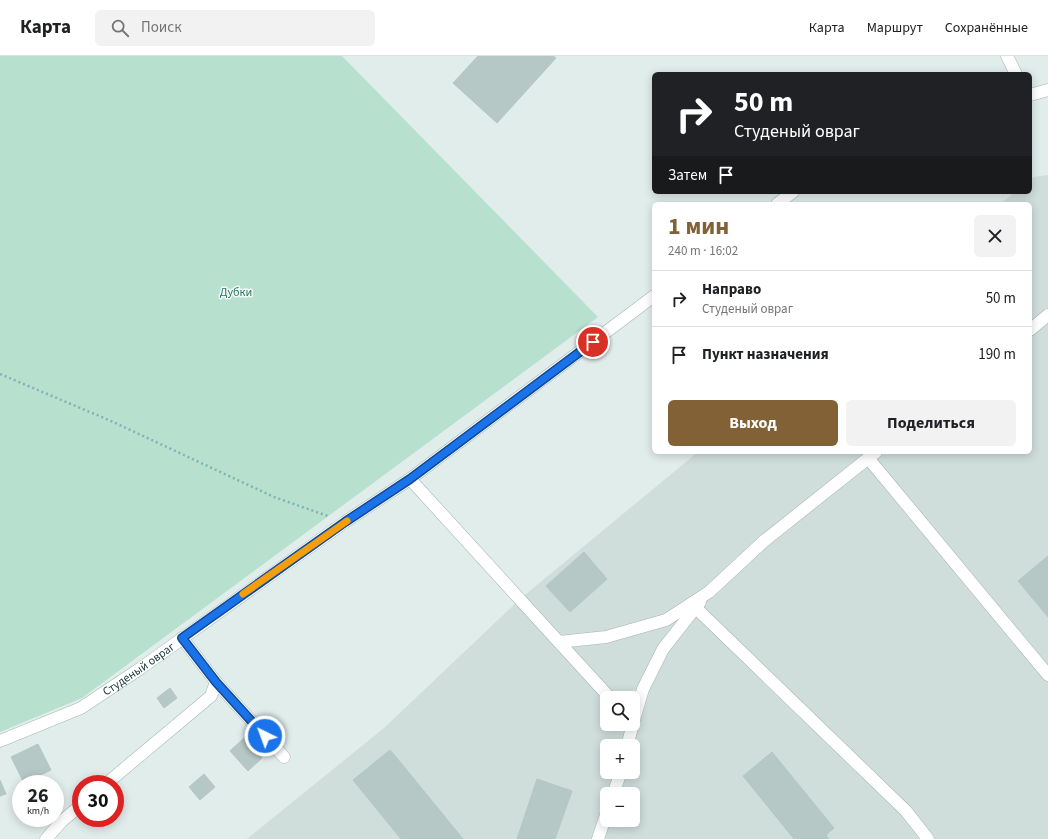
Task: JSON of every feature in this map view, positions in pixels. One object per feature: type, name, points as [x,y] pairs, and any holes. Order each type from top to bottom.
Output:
[{"type":"street","points":[[1007,56],[1015,72]]},
{"type":"street","points":[[1032,94],[1048,90]]},
{"type":"street","points":[[780,202],[790,194]]},
{"type":"street","name":"Студеный овраг","points":[[0,741],[81,708],[141,668],[345,522],[410,479],[652,298]]},
{"type":"street","points":[[1032,328],[1048,315]]},
{"type":"street","points":[[640,699],[643,689],[663,649],[709,592],[764,541],[872,455],[1048,675]]},
{"type":"street","points":[[410,479],[604,691]]},
{"type":"street","points":[[559,642],[606,637],[666,620],[709,592]]},
{"type":"street","points":[[696,608],[906,811],[928,839]]},
{"type":"street","points":[[182,638],[216,682],[284,757]]},
{"type":"street","points":[[117,775],[211,696],[216,682]]},
{"type":"street","points":[[46,839],[62,821],[72,813]]},
{"type":"path","points":[[0,374],[111,421],[274,496],[345,522]]},
{"type":"shaded area","points":[[1048,175],[1048,839],[247,839],[384,728],[520,599],[696,454],[1032,454],[1032,202],[1002,202],[1012,194],[1032,194],[1032,178]]},
{"type":"green space","name":"Дубки","points":[[0,56],[342,56],[598,317],[82,698],[0,732]]},
{"type":"building","points":[[478,56],[553,56],[556,58],[497,123],[453,83]]},
{"type":"building","points":[[584,552],[607,579],[570,612],[546,586]]},
{"type":"building","points":[[1048,556],[1048,617],[1018,581]]},
{"type":"building","points":[[170,688],[177,698],[164,708],[157,698]]},
{"type":"building","points":[[244,738],[262,758],[248,771],[230,751]]},
{"type":"building","points":[[38,744],[51,770],[41,775],[20,775],[11,757]]},
{"type":"building","points":[[390,750],[463,839],[401,839],[353,780]]},
{"type":"building","points":[[772,752],[834,828],[826,835],[829,839],[794,839],[743,776]]},
{"type":"building","points":[[204,774],[215,787],[200,800],[189,787]]},
{"type":"building","points":[[537,779],[572,791],[555,839],[517,839]]},
{"type":"building","points":[[0,780],[6,794],[0,796]]},
{"type":"slow traffic","points":[[243,594],[347,521]]},
{"type":"route","points":[[265,736],[216,682],[182,638],[345,522],[410,479],[593,342]]}]
